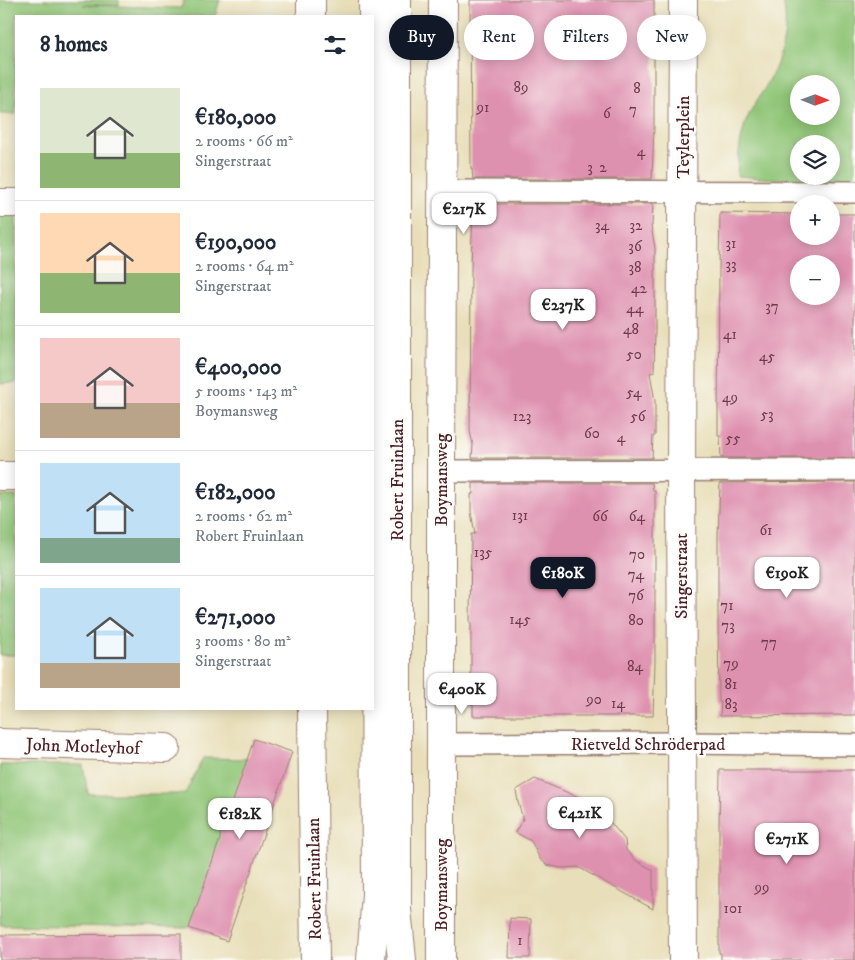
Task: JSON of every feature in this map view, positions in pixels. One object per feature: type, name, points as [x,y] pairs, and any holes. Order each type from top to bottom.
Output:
[{"type":"street","points":[[310,0],[311,15]]},
{"type":"street","name":"Robert Fruinlaan","points":[[373,0],[373,15]]},
{"type":"street","name":"Robert Fruinlaan","points":[[397,0],[397,909],[402,960]]},
{"type":"street","name":"Boymansweg","points":[[441,960],[443,0]]},
{"type":"street","name":"Teylerplein","points":[[683,0],[683,192],[855,192]]},
{"type":"street","points":[[443,191],[683,192]]},
{"type":"street","name":"Singerstraat","points":[[683,192],[681,471],[683,960]]},
{"type":"street","points":[[0,202],[15,203]]},
{"type":"street","name":"Robert Fruinlaan","points":[[371,960],[376,894],[374,298]]},
{"type":"street","points":[[441,471],[855,470]]},
{"type":"street","points":[[0,476],[15,476]]},
{"type":"street","name":"Robert Fruinlaan","points":[[312,710],[315,960]]},
{"type":"street","name":"John Motleyhof","points":[[0,743],[166,748]]},
{"type":"street","name":"Rietveld Schröderpad","points":[[441,744],[681,743],[855,745]]},
{"type":"green space","points":[[0,0],[119,0],[119,5],[83,5],[181,8],[184,0],[220,0],[215,15],[15,15],[15,114],[0,114]]},
{"type":"green space","points":[[783,0],[855,0],[855,185],[840,184],[840,135],[790,135],[790,180],[737,176],[740,147],[747,119],[770,79],[778,60],[784,40]]},
{"type":"green space","points":[[0,216],[15,216],[15,383],[0,384]]},
{"type":"green space","points":[[0,496],[15,496],[15,655],[0,655]]},
{"type":"green space","points":[[203,758],[253,759],[194,926],[186,928],[0,925],[0,765],[83,765],[88,794],[185,794]]},
{"type":"building","points":[[470,0],[654,0],[654,15],[637,15],[637,60],[654,60],[652,179],[473,179],[471,169],[470,60],[534,60],[534,15],[470,15]]},
{"type":"building","points":[[473,204],[653,204],[651,226],[655,248],[655,330],[654,372],[650,373],[655,401],[655,436],[653,436],[652,458],[472,458],[473,445],[470,431]]},
{"type":"building","points":[[720,213],[790,214],[790,245],[840,245],[840,214],[855,214],[855,458],[721,458],[720,436],[718,436]]},
{"type":"building","points":[[855,482],[855,715],[720,716],[718,536],[720,483]]},
{"type":"building","points":[[473,483],[652,483],[653,491],[655,491],[655,663],[653,716],[473,716],[473,703],[471,703],[470,623],[471,534],[475,534],[471,512]]},
{"type":"building","points":[[254,739],[292,752],[227,941],[189,928],[220,839],[220,824],[232,804]]},
{"type":"building","points":[[720,770],[855,770],[855,960],[721,960],[721,953],[719,953]]},
{"type":"building","points":[[535,779],[595,804],[625,840],[626,850],[635,860],[653,870],[653,909],[578,867],[561,868],[547,865],[540,859],[531,841],[515,832],[523,819],[516,790]]},
{"type":"building","points":[[510,918],[531,919],[530,958],[509,958]]},
{"type":"building","points":[[181,934],[181,960],[0,960],[0,935]]}]
